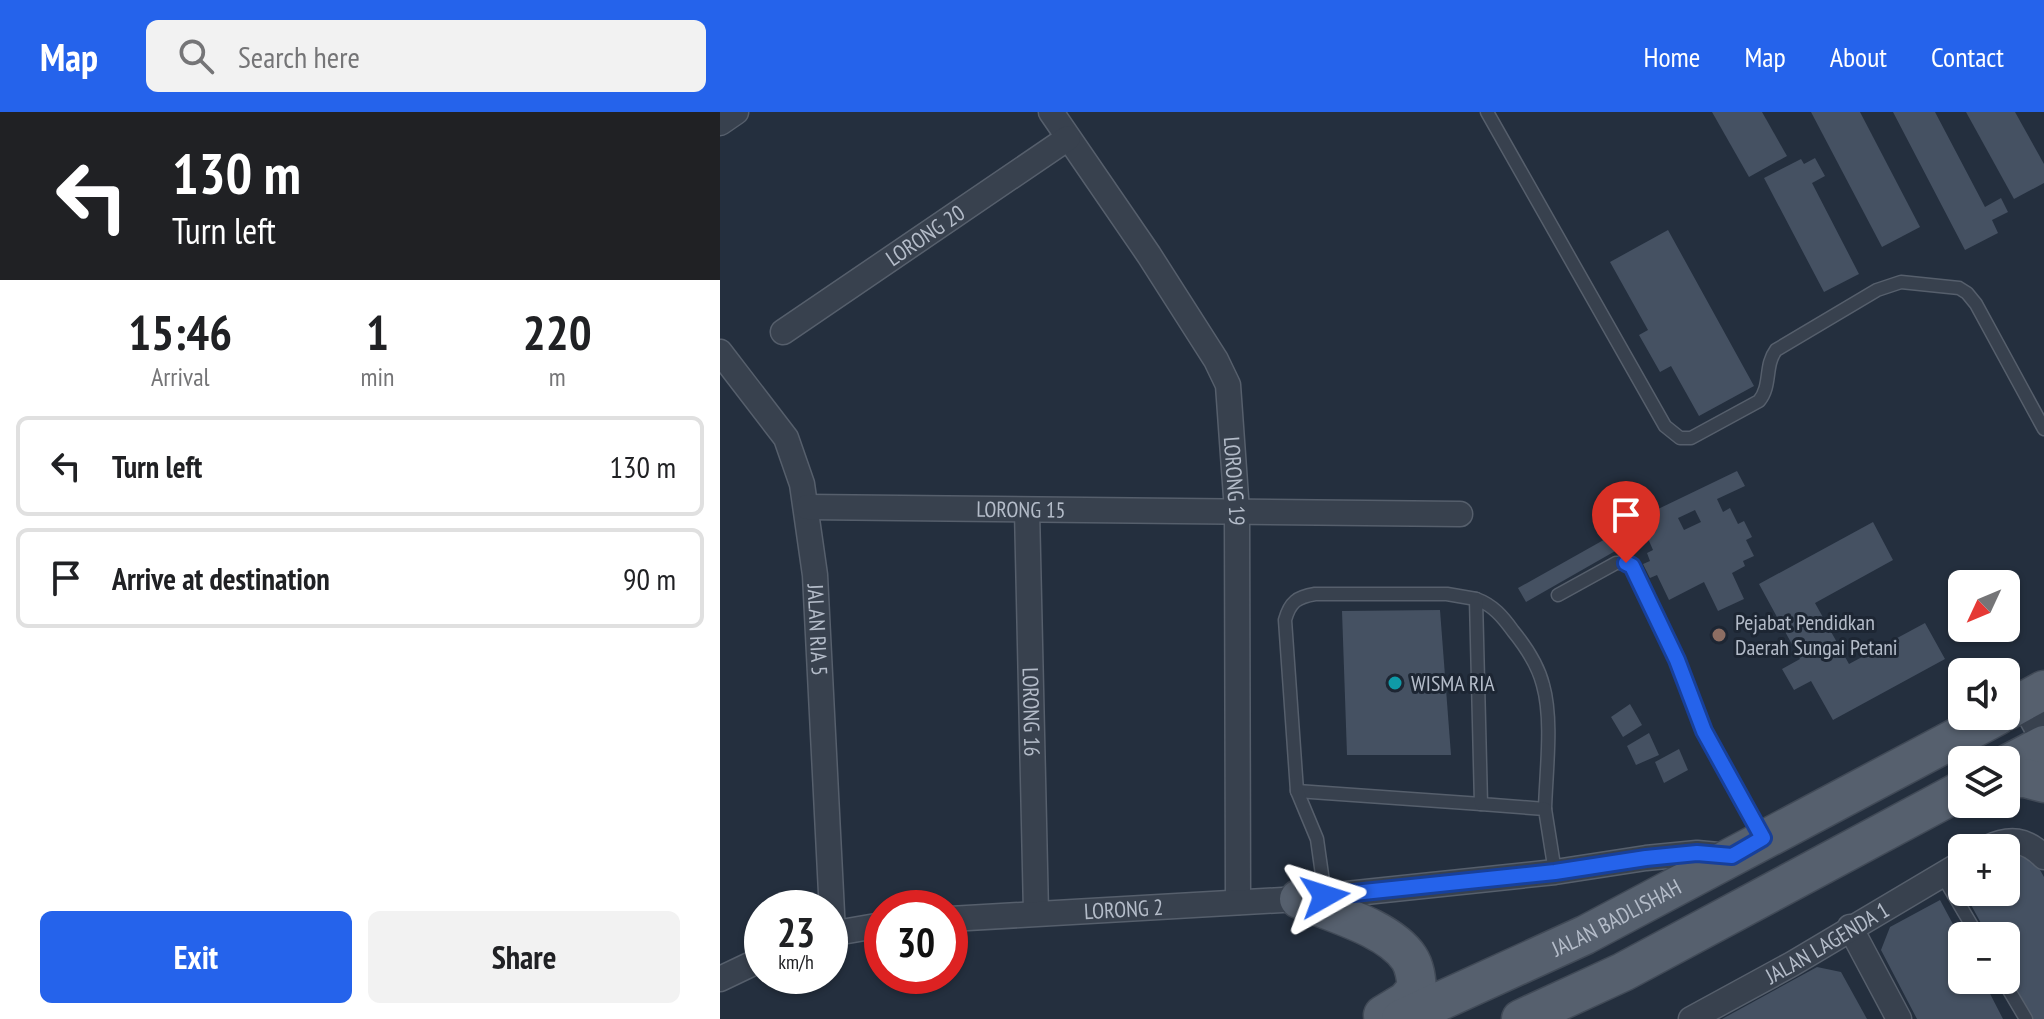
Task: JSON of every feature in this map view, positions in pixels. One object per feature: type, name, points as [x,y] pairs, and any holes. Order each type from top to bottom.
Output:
[{"type":"main road","name":"JALAN BADLISHAH","points":[[1401,1019],[1585,935],[1969,730]]},
{"type":"main road","points":[[2020,758],[2044,745]]},
{"type":"main road","points":[[2020,778],[2044,783]]},
{"type":"main road","points":[[1521,1019],[1623,972],[1948,798]]},
{"type":"main road","points":[[1312,898],[1378,931],[1411,960],[1417,988],[1406,1001],[1377,1019]]},
{"type":"street","points":[[720,123],[736,112]]},
{"type":"street","name":"LORONG 19","points":[[1051,112],[1149,255],[1224,373],[1231,397],[1237,511],[1238,902]]},
{"type":"street","name":"LORONG 20","points":[[783,332],[1068,138]]},
{"type":"street","name":"JALAN RIA 5","points":[[720,352],[786,438],[795,458],[807,507],[815,575],[829,890]]},
{"type":"street","name":"LORONG 15","points":[[807,507],[1460,514]]},
{"type":"street","name":"LORONG 16","points":[[1027,510],[1036,913]]},
{"type":"street","points":[[2020,706],[2044,735]]},
{"type":"street","points":[[2020,842],[2038,851]]},
{"type":"street","name":"LORONG 2","points":[[968,918],[1312,898],[1555,872],[1747,847]]},
{"type":"street","name":"JALAN LAGENDA 1","points":[[1691,1019],[1792,964],[1948,871]]},
{"type":"street","points":[[1850,927],[1897,1018]]},
{"type":"street","points":[[720,979],[744,968]]},
{"type":"lane","points":[[1487,112],[1665,426],[1680,438],[1691,438],[1759,401],[1766,392],[1767,368],[1776,350],[1877,290],[1901,282],[1959,288],[1967,293],[1976,304],[2044,429]]},
{"type":"lane","points":[[1558,595],[1616,563],[1632,566],[1677,660],[1747,847]]},
{"type":"lane","points":[[1312,898],[1317,839],[1297,791],[1285,620],[1293,602],[1315,594],[1447,594],[1476,599],[1500,613],[1536,665],[1544,686],[1547,713],[1545,809],[1555,872]]},
{"type":"lane","points":[[1476,599],[1481,804]]},
{"type":"lane","points":[[1297,791],[1545,809]]},
{"type":"lane","points":[[2011,994],[2026,1019]]},
{"type":"building","points":[[1712,112],[1762,112],[1787,156],[1749,177]]},
{"type":"building","points":[[1811,112],[1860,112],[1920,227],[1882,247]]},
{"type":"building","points":[[1893,112],[1935,112],[1985,207],[2001,198],[2008,212],[1992,220],[1998,233],[1965,250]]},
{"type":"building","points":[[1966,112],[2015,112],[2044,164],[2044,183],[2014,199]]},
{"type":"building","points":[[1815,158],[1825,176],[1812,183],[1859,274],[1824,292],[1764,178],[1801,159],[1804,164]]},
{"type":"building","points":[[1668,230],[1754,386],[1699,416],[1671,366],[1660,372],[1639,335],[1648,330],[1610,262]]},
{"type":"building","points":[[1737,471],[1745,486],[1717,499],[1723,512],[1730,508],[1738,524],[1744,521],[1752,537],[1746,540],[1754,556],[1743,561],[1745,566],[1732,573],[1744,599],[1718,611],[1704,582],[1669,600],[1657,575],[1650,578],[1643,564],[1650,561],[1647,553],[1653,550],[1646,534],[1636,539],[1629,523]],"holes":[[[1695,510],[1701,522],[1684,530],[1678,518]]]},
{"type":"building","points":[[1873,522],[1893,560],[1815,603],[1849,664],[1925,623],[1945,659],[1833,720],[1811,681],[1794,690],[1782,669],[1800,659],[1759,584]]},
{"type":"building","points":[[1616,533],[1624,546],[1526,602],[1518,588]]},
{"type":"building","name":"WISMA RIA","points":[[1440,610],[1451,755],[1347,755],[1342,611]]},
{"type":"building","points":[[1630,704],[1642,725],[1623,737],[1611,717]]},
{"type":"building","points":[[1649,733],[1659,755],[1636,765],[1627,746]]},
{"type":"building","points":[[1679,749],[1688,770],[1664,783],[1655,762]]},
{"type":"building","points":[[2020,855],[2035,861],[2044,877],[2044,1019],[2033,1019],[2020,994],[2020,922],[1980,922],[1972,906],[2020,906]]},
{"type":"building","points":[[1940,900],[1952,922],[1948,922],[1948,994],[1990,994],[2003,1019],[1917,1019],[1881,950],[1890,927]]},
{"type":"building","points":[[1817,967],[1841,972],[1867,1019],[1722,1019]]},
{"type":"place","name":"Pejabat Pendidkan Daerah Sungai Petani","points":[[1719,635]]},
{"type":"place","name":"WISMA RIA","points":[[1395,683]]},
{"type":"route","points":[[1325,896],[1555,872],[1646,858],[1697,853],[1732,856],[1763,838],[1704,731],[1684,675],[1632,566],[1626,563]]}]
